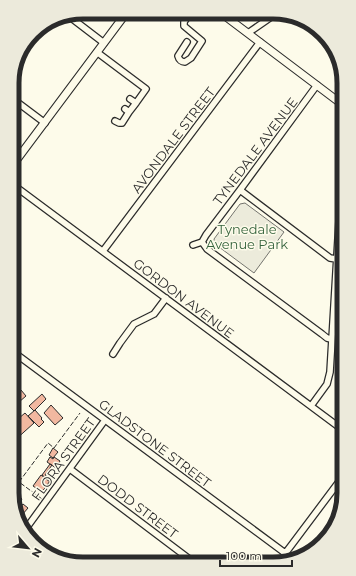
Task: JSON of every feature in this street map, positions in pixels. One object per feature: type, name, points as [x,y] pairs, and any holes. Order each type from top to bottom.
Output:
[{"type":"main road","points":[[19,157],[98,53],[122,19]]},
{"type":"main road","points":[[229,19],[337,100]]},
{"type":"street","points":[[186,19],[184,26],[202,41],[191,58],[184,62],[179,59],[178,56],[187,42]]},
{"type":"street","points":[[248,33],[268,19]]},
{"type":"street","points":[[74,20],[104,43]]},
{"type":"street","name":"AVONDALE STREET","points":[[103,251],[260,42]]},
{"type":"street","points":[[98,53],[146,89],[136,103],[127,111],[122,122],[119,123],[115,121]]},
{"type":"street","name":"TYNEDALE AVENUE","points":[[202,242],[317,85]]},
{"type":"street","points":[[130,99],[136,103]]},
{"type":"street","points":[[19,104],[45,123]]},
{"type":"street","name":"GORDON AVENUE","points":[[19,189],[337,426]]},
{"type":"street","points":[[240,190],[330,258],[336,259]]},
{"type":"street","points":[[194,245],[202,242],[207,249],[327,338],[331,339]]},
{"type":"street","points":[[311,406],[327,384],[330,372],[337,246]]},
{"type":"street","points":[[113,354],[134,324],[154,314],[166,298]]},
{"type":"street","name":"GLADSTONE STREET","points":[[19,356],[286,553]]},
{"type":"street","name":"FLORA STREET","points":[[28,526],[105,420]]},
{"type":"street","name":"DODD STREET","points":[[70,469],[187,557]]},
{"type":"street","points":[[283,556],[337,484]]},
{"type":"green space","name":"Tynedale Avenue Park","points":[[245,203],[284,232],[254,273],[215,244],[214,239],[240,204]]},
{"type":"building","points":[[21,390],[26,396],[19,402],[19,392]]},
{"type":"building","points":[[42,394],[46,399],[34,411],[29,406]]},
{"type":"building","points":[[51,405],[63,418],[55,425],[44,413]]},
{"type":"building","points":[[35,410],[44,422],[39,427],[28,416]]},
{"type":"building","points":[[25,413],[34,423],[19,436],[19,418]]},
{"type":"building","points":[[53,448],[58,452],[53,458],[49,455]]},
{"type":"building","points":[[50,457],[53,459],[54,457],[60,461],[56,468],[47,462]]},
{"type":"building","points":[[50,464],[52,465],[45,475],[53,481],[43,494],[42,492],[50,481],[42,475]]},
{"type":"building","points":[[41,475],[50,482],[42,492],[33,486]]},
{"type":"building","points":[[23,504],[28,508],[23,514],[20,507]]},
{"type":"fence","points":[[19,482],[48,443],[54,448],[80,413]]},
{"type":"fence","points":[[19,482],[42,499]]}]
